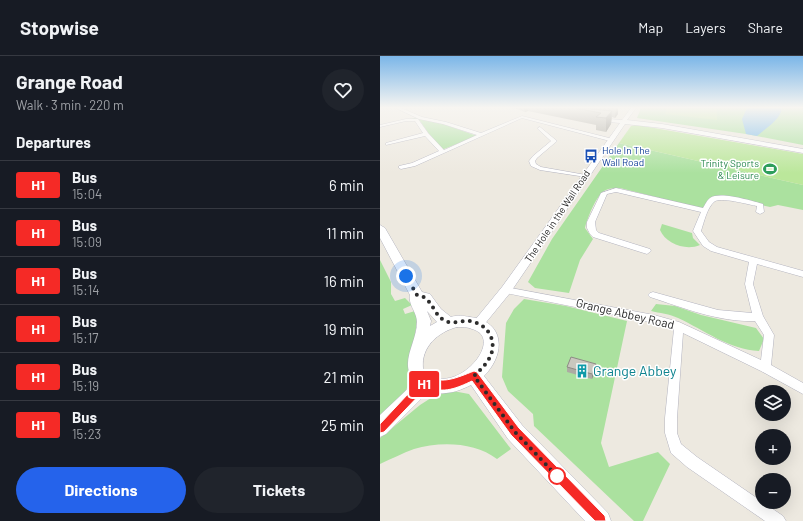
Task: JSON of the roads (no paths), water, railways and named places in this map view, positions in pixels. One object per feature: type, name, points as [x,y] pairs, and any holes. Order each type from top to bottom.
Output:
[{"type":"main road","points":[[380,228],[417,295],[416,301],[424,321],[420,344],[414,357],[414,367],[418,375],[426,382],[434,385],[444,386],[454,384],[474,376],[484,366],[490,356],[493,346],[492,336],[487,329],[479,323],[469,320],[449,323],[434,330],[420,344]]},
{"type":"main road","points":[[417,295],[425,298],[436,313],[449,323]]},
{"type":"main road","points":[[474,376],[515,432],[600,521]]},
{"type":"main road","points":[[380,428],[426,382]]},
{"type":"street","points":[[423,130],[443,152]]},
{"type":"street","points":[[465,130],[482,135]]},
{"type":"street","points":[[402,168],[413,165],[493,130]]},
{"type":"street","points":[[542,130],[554,141],[535,156],[532,161],[533,165],[540,168],[584,176]]},
{"type":"street","points":[[574,130],[610,139]]},
{"type":"street","name":"The Hole in the Wall Road","points":[[479,323],[506,290],[617,130]]},
{"type":"street","points":[[685,130],[803,149]]},
{"type":"street","points":[[388,144],[426,134]]},
{"type":"street","points":[[647,251],[596,235],[592,231],[590,227],[591,222],[604,194],[616,190],[622,190],[704,210]]},
{"type":"street","points":[[760,212],[761,205],[726,198],[711,200],[704,210],[698,231],[706,244],[714,249],[803,274]]},
{"type":"street","points":[[753,261],[749,284],[758,317],[769,334],[765,367]]},
{"type":"street","name":"Grange Abbey Road","points":[[506,290],[654,318],[679,326],[765,367],[803,389]]},
{"type":"street","points":[[653,295],[687,307],[727,316],[758,317]]},
{"type":"street","points":[[679,326],[671,418],[673,443],[676,448],[692,462],[778,521]]},
{"type":"water","points":[[745,130],[765,130],[757,136],[746,134]]},
{"type":"place","name":"Hole In The Wall Road","points":[[591,156]]},
{"type":"place","name":"Trinity Sports & Leisure","points":[[770,169]]},
{"type":"place","name":"Grange Abbey","points":[[582,371]]}]
